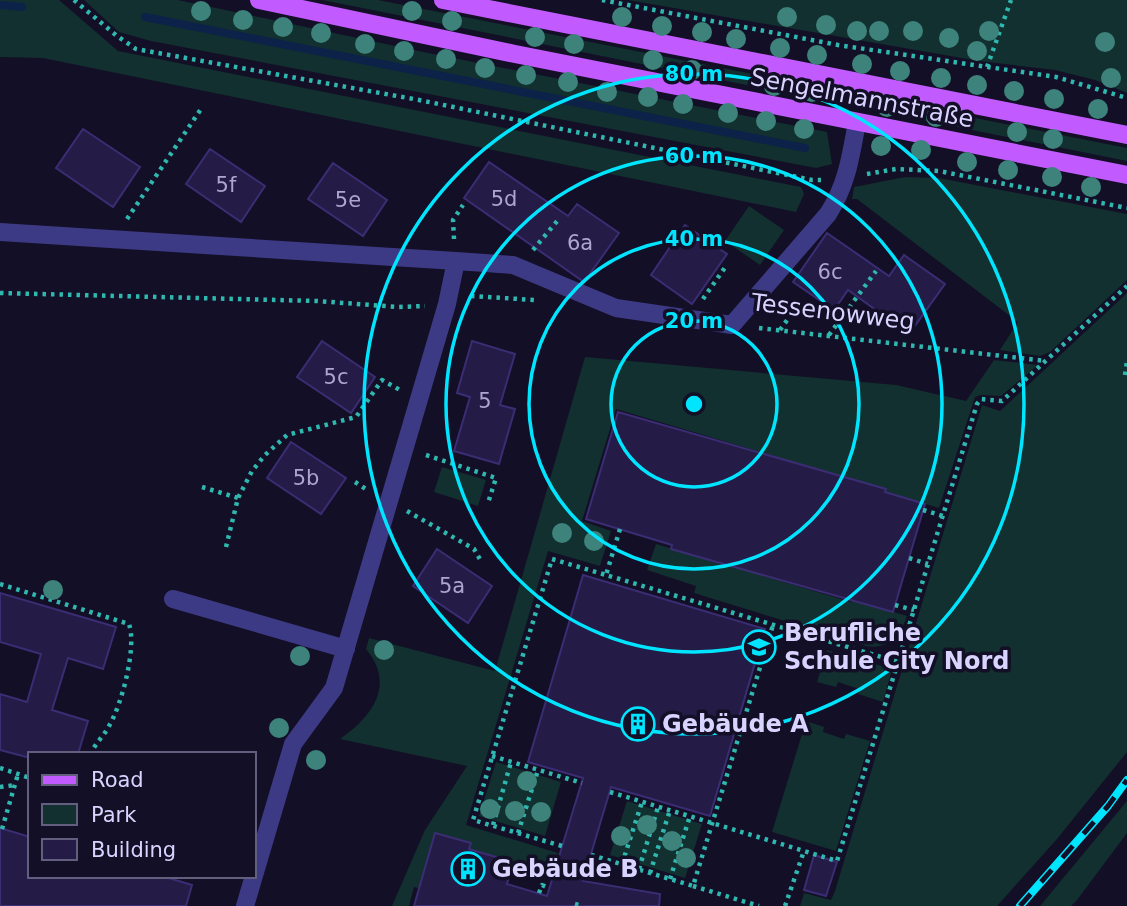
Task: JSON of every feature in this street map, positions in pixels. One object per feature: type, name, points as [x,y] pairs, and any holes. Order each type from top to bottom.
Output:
[{"type":"main road","name":"Sengelmannstraße","points":[[259,0],[1127,175]]},
{"type":"main road","name":"Sengelmannstraße","points":[[443,0],[1127,135]]},
{"type":"street","points":[[732,325],[828,214],[839,197],[847,177],[857,122]]},
{"type":"street","name":"Tessenowweg","points":[[0,232],[513,265],[616,308],[732,325]]},
{"type":"street","points":[[256,869],[293,744],[334,688],[447,304],[456,261]]},
{"type":"street","points":[[173,599],[346,649]]},
{"type":"street","points":[[245,906],[253,878]]},
{"type":"path","points":[[74,0],[136,49],[419,100],[812,180],[896,169],[939,171],[1127,208]]},
{"type":"path","points":[[601,0],[838,45],[1056,77],[1127,98]]},
{"type":"path","points":[[987,67],[1011,0]]},
{"type":"path","points":[[113,240],[201,109]]},
{"type":"path","points":[[456,261],[453,220],[463,205]]},
{"type":"path","points":[[513,265],[537,248],[558,219]]},
{"type":"path","points":[[688,320],[726,267]]},
{"type":"path","points":[[829,336],[876,271]]},
{"type":"path","points":[[610,792],[836,861],[977,404],[981,399],[1002,401],[1127,286]]},
{"type":"path","points":[[0,293],[317,301],[398,307],[447,304],[479,295],[548,302]]},
{"type":"path","points":[[779,330],[795,309]]},
{"type":"path","name":"Tessenowweg","points":[[732,325],[1047,361]]},
{"type":"path","points":[[1125,375],[1127,361]]},
{"type":"path","points":[[226,547],[238,499],[252,471],[265,454],[287,435],[356,416],[382,380],[419,402]]},
{"type":"path","points":[[405,449],[496,478],[488,503]]},
{"type":"path","points":[[202,487],[238,499]]},
{"type":"path","points":[[388,504],[409,511],[474,549],[481,561]]},
{"type":"path","points":[[923,510],[943,516]]},
{"type":"path","points":[[606,575],[620,529]]},
{"type":"path","points":[[909,558],[928,564]]},
{"type":"path","points":[[562,846],[473,820],[551,559],[636,587],[898,662]]},
{"type":"path","points":[[0,584],[130,624],[133,633],[129,668],[110,724],[92,752]]},
{"type":"path","points":[[895,605],[914,610]]},
{"type":"path","points":[[693,886],[773,625]]},
{"type":"path","points":[[492,756],[582,783]]},
{"type":"path","points":[[493,825],[511,762]]},
{"type":"path","points":[[0,768],[28,777]]},
{"type":"path","points":[[518,833],[538,770]]},
{"type":"path","points":[[2,829],[18,774]]},
{"type":"path","points":[[0,788],[15,785]]},
{"type":"path","points":[[622,864],[642,802]]},
{"type":"path","points":[[639,869],[658,807]]},
{"type":"path","points":[[650,873],[670,810]]},
{"type":"path","points":[[670,879],[690,816]]},
{"type":"path","points":[[785,906],[804,851]]},
{"type":"path","points":[[591,855],[760,906]]},
{"type":"path","points":[[539,893],[542,885],[550,888]]},
{"type":"path","points":[[575,904],[582,906]]},
{"type":"green space","points":[[0,0],[59,0],[118,51],[801,187],[804,194],[796,212],[43,58],[0,57]]},
{"type":"green space","points":[[84,0],[178,0],[827,132],[832,164],[816,168],[151,41],[119,32]]},
{"type":"green space","points":[[322,0],[378,0],[1127,148],[1127,161]]},
{"type":"green space","points":[[628,0],[1127,0],[1127,93],[1095,80],[1055,70],[979,61]]},
{"type":"green space","points":[[905,177],[939,178],[1127,214],[1127,280],[1050,352],[1040,356],[1000,350],[1018,322],[857,199],[852,199],[854,187]]},
{"type":"green space","points":[[749,206],[784,230],[760,265],[725,241]]},
{"type":"green space","points":[[1127,293],[1127,752],[1057,839],[997,906],[800,906],[804,893],[831,900],[835,891],[982,405],[1000,411]]},
{"type":"green space","points":[[585,357],[896,385],[966,401],[994,360],[1038,365],[1001,396],[975,397],[939,508],[885,492],[885,489],[616,409],[582,521],[611,531],[600,566],[548,551],[466,825],[558,853],[550,877],[505,863],[505,859],[469,849],[471,843],[435,833],[424,872],[423,889],[414,887],[409,906],[392,906],[425,830],[467,766],[340,739],[362,721],[376,699],[379,675],[375,662],[366,649],[369,638],[495,671]]},
{"type":"green space","points":[[442,467],[486,480],[478,506],[434,492]]},
{"type":"green space","points":[[656,544],[907,616],[901,630],[887,644],[866,646],[694,593],[696,586],[647,570]]},
{"type":"green space","points":[[827,650],[892,669],[883,702],[858,694],[859,689],[838,682],[836,687],[817,682]]},
{"type":"green space","points":[[806,721],[824,727],[823,732],[844,739],[846,734],[870,741],[836,851],[772,832]]},
{"type":"green space","points":[[496,762],[561,782],[545,836],[479,816]]},
{"type":"green space","points":[[627,801],[702,824],[685,878],[610,855]]},
{"type":"green space","points":[[1127,801],[1127,833],[1077,900],[1071,906],[1040,906]]},
{"type":"building","points":[[83,129],[140,167],[113,207],[56,168]]},
{"type":"building","points":[[210,149],[265,186],[241,222],[186,184]]},
{"type":"building","points":[[489,162],[568,216],[577,204],[619,233],[584,282],[464,198]]},
{"type":"building","points":[[333,163],[387,200],[363,236],[308,199]]},
{"type":"building","points":[[685,225],[727,254],[692,304],[651,275]]},
{"type":"building","points":[[827,233],[889,276],[904,255],[945,284],[909,334],[848,290],[834,310],[793,282]]},
{"type":"building","points":[[322,341],[375,377],[351,413],[297,377]]},
{"type":"building","points":[[472,341],[515,354],[500,405],[515,409],[499,464],[454,451],[470,397],[457,393]]},
{"type":"building","points":[[618,412],[886,489],[885,492],[925,504],[893,612],[671,549],[672,545],[586,519]]},
{"type":"building","points":[[291,442],[346,478],[321,514],[267,478]]},
{"type":"building","points":[[437,549],[492,586],[468,623],[413,586]]},
{"type":"building","name":"Gebäude A","points":[[583,575],[765,629],[710,816],[611,787],[583,881],[660,894],[659,906],[414,906],[435,833],[471,843],[469,849],[506,860],[505,863],[512,865],[507,884],[547,896],[583,778],[528,762]]},
{"type":"building","points":[[0,593],[116,627],[103,669],[68,658],[52,710],[88,721],[79,752],[28,752],[28,757],[0,750],[0,694],[27,702],[41,654],[0,642]]},
{"type":"building","points":[[0,828],[28,836],[28,878],[169,878],[192,885],[186,906],[0,906]]},
{"type":"building","points":[[814,855],[837,862],[826,896],[804,890]]},
{"type":"waterway","points":[[0,5],[22,7]]},
{"type":"waterway","points":[[145,17],[805,148]]},
{"type":"railway","points":[[1020,906],[1108,806],[1127,780]]},
{"type":"place","name":"Berufliche Schule City Nord","points":[[759,647]]},
{"type":"place","name":"Gebäude A","points":[[638,724]]},
{"type":"place","name":"Gebäude B","points":[[468,869]]}]
